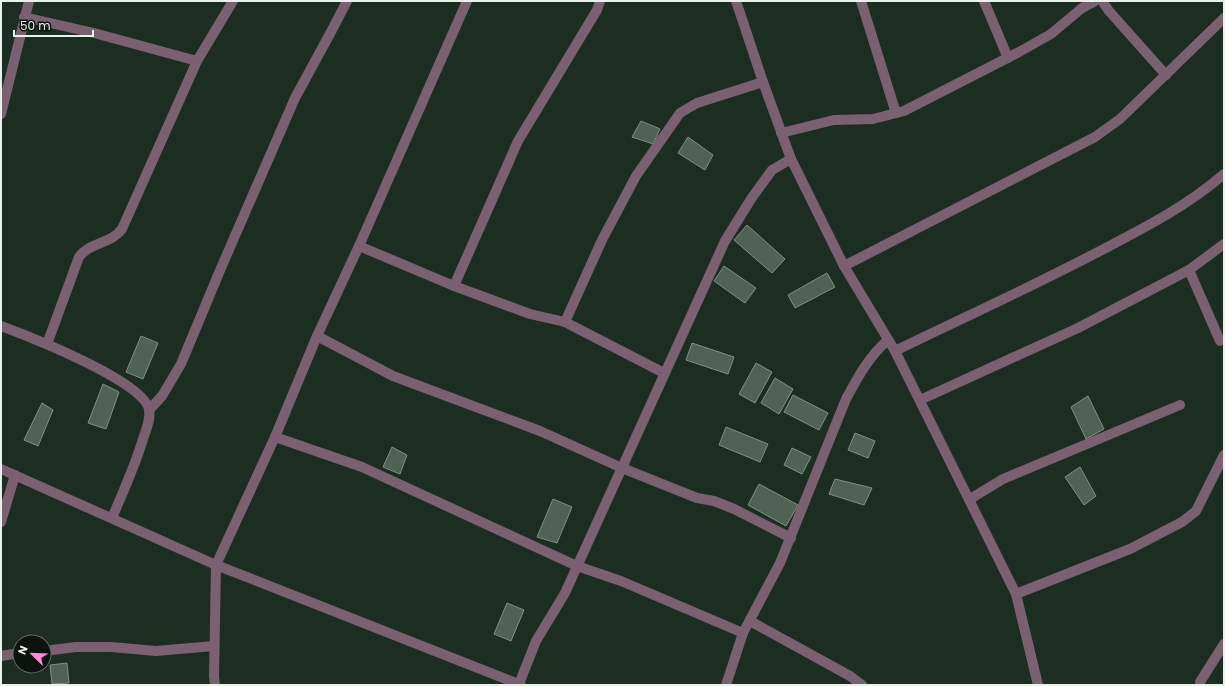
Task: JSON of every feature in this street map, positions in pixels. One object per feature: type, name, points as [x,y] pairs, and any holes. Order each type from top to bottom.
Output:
[{"type":"street","points":[[1,114],[29,1]]},
{"type":"street","points":[[47,344],[79,257],[84,250],[118,235],[122,229],[197,61],[232,1]]},
{"type":"street","points":[[112,518],[134,467],[148,422],[150,409],[162,396],[181,364],[295,98],[347,1]]},
{"type":"street","points":[[215,685],[214,646],[216,565],[275,437],[317,336],[359,246],[467,1]]},
{"type":"street","points":[[454,286],[518,142],[597,10],[600,1]]},
{"type":"street","points":[[736,1],[762,82],[791,159],[844,266],[896,351],[1016,594],[1038,685]]},
{"type":"street","points":[[861,1],[896,113]]},
{"type":"street","points":[[984,1],[1008,58]]},
{"type":"street","points":[[781,133],[834,120],[873,119],[904,111],[1008,58],[1051,34],[1082,8],[1095,1]]},
{"type":"street","points":[[1102,1],[1109,11],[1166,75]]},
{"type":"street","points":[[24,17],[94,33],[197,61]]},
{"type":"street","points":[[844,266],[1095,137],[1120,119],[1224,18]]},
{"type":"street","points":[[565,322],[602,240],[636,176],[680,113],[697,103],[762,82]]},
{"type":"street","points":[[1,469],[216,565],[520,684],[536,640],[565,593],[578,566],[725,241],[751,199],[772,170],[791,159]]},
{"type":"street","points":[[896,351],[1047,278],[1160,220],[1209,188],[1224,174]]},
{"type":"street","points":[[920,400],[1078,328],[1189,270],[1224,244]]},
{"type":"street","points":[[359,246],[454,286],[530,314],[565,322],[664,373]]},
{"type":"street","points":[[1189,270],[1220,341]]},
{"type":"street","points":[[1,326],[47,344],[121,380],[139,394],[150,409]]},
{"type":"street","points":[[317,336],[393,376],[540,431],[622,468],[697,498],[714,501],[734,509],[791,538]]},
{"type":"street","points":[[726,685],[743,633],[780,563],[846,399],[860,374],[877,350],[888,340]]},
{"type":"street","points":[[970,499],[1003,479],[1180,405]]},
{"type":"street","points":[[275,437],[369,470],[578,566],[621,581],[743,633]]},
{"type":"street","points":[[1016,594],[1130,549],[1182,522],[1196,511],[1224,455]]},
{"type":"street","points":[[1,522],[15,475]]},
{"type":"street","points":[[750,621],[848,681],[862,685]]},
{"type":"street","points":[[1202,684],[1224,644]]},
{"type":"street","points":[[52,650],[111,647],[156,651],[214,646]]},
{"type":"street","points":[[1,656],[12,654]]},
{"type":"building","points":[[641,121],[660,129],[653,144],[632,137]]},
{"type":"building","points":[[688,137],[713,155],[705,170],[678,153]]},
{"type":"building","points":[[747,225],[785,259],[772,273],[734,240]]},
{"type":"building","points":[[724,266],[756,288],[745,303],[714,281]]},
{"type":"building","points":[[827,273],[835,287],[795,308],[788,295]]},
{"type":"building","points":[[141,336],[158,343],[143,379],[126,372]]},
{"type":"building","points":[[692,343],[734,357],[728,374],[686,360]]},
{"type":"building","points":[[756,363],[772,372],[755,403],[739,394]]},
{"type":"building","points":[[775,378],[793,389],[779,414],[761,403]]},
{"type":"building","points":[[103,384],[119,392],[106,429],[88,423]]},
{"type":"building","points":[[793,395],[828,413],[819,430],[784,412]]},
{"type":"building","points":[[1088,396],[1104,429],[1086,439],[1071,407]]},
{"type":"building","points":[[42,403],[53,410],[38,446],[24,440]]},
{"type":"building","points":[[726,427],[768,444],[760,462],[719,445]]},
{"type":"building","points":[[855,433],[875,441],[868,458],[848,450]]},
{"type":"building","points":[[392,447],[407,455],[400,474],[383,467]]},
{"type":"building","points":[[792,448],[811,457],[802,474],[784,465]]},
{"type":"building","points":[[1080,467],[1096,496],[1084,505],[1065,477]]},
{"type":"building","points":[[835,479],[872,488],[864,505],[829,494]]},
{"type":"building","points":[[759,484],[798,505],[786,526],[748,505]]},
{"type":"building","points":[[553,499],[572,507],[557,543],[537,537]]},
{"type":"building","points":[[507,603],[524,610],[511,641],[494,634]]},
{"type":"building","points":[[67,663],[69,683],[52,684],[52,665]]}]
